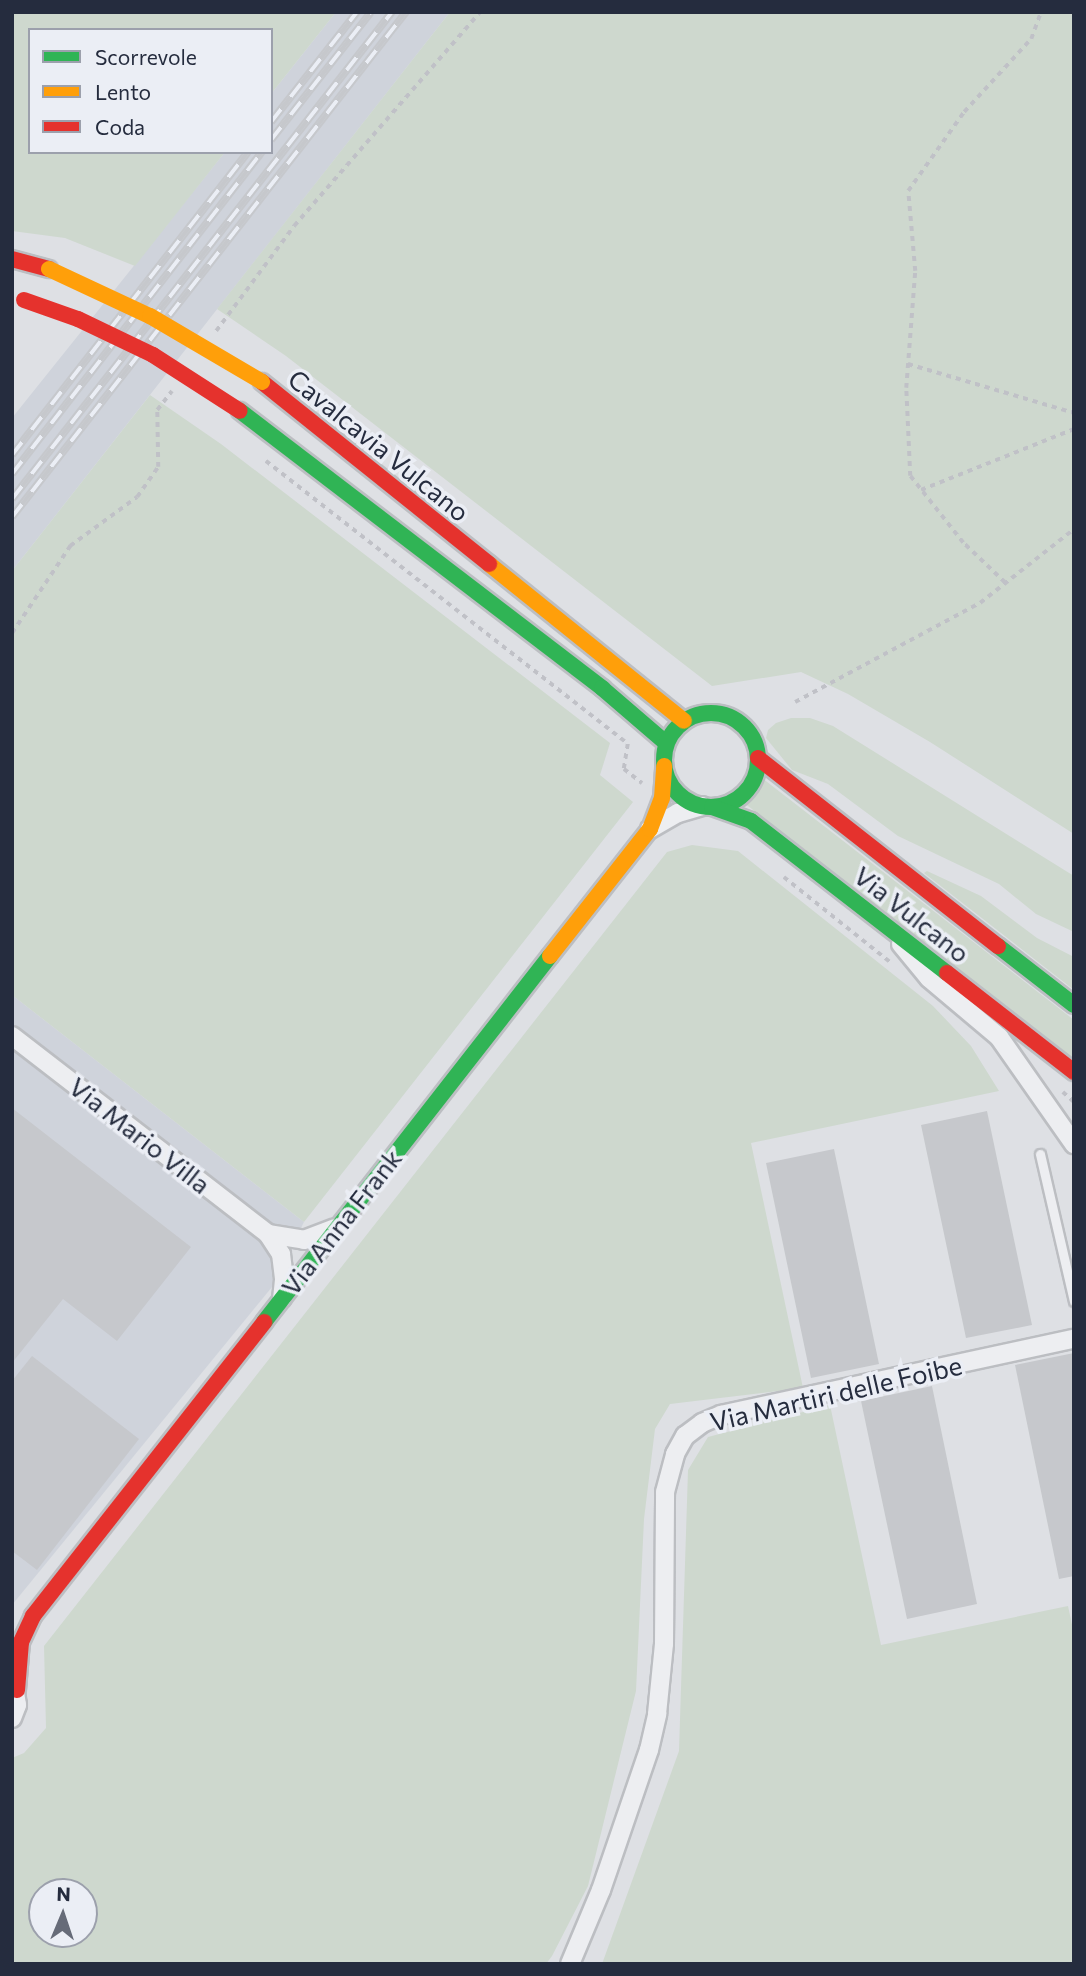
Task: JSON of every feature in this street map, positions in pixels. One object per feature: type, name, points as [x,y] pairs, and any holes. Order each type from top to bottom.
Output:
[{"type":"main road","name":"Cavalcavia Vulcano","points":[[12,259],[49,269],[150,316],[262,382],[684,721]]},
{"type":"main road","name":"Cavalcavia Vulcano","points":[[18,299],[78,319],[153,355],[240,411],[601,688],[666,743]]},
{"type":"main road","points":[[708,712],[733,718],[750,733],[758,758],[755,776],[745,792],[730,803],[707,806],[681,796],[667,778],[664,766],[666,743],[684,721],[708,712]]},
{"type":"main road","name":"Via Vulcano","points":[[758,758],[1074,1005]]},
{"type":"main road","name":"Via Anna Frank","points":[[14,1684],[21,1642],[33,1616],[650,829],[662,798],[664,766]]},
{"type":"main road","name":"Via Vulcano","points":[[707,806],[751,821],[1074,1072]]},
{"type":"street","name":"Via Anna Frank","points":[[650,829],[671,816],[707,806]]},
{"type":"street","points":[[889,927],[914,963],[999,1037],[1074,1143]]},
{"type":"street","name":"Via Mario Villa","points":[[12,1036],[268,1234],[281,1254],[284,1280],[282,1298]]},
{"type":"street","name":"Via Mario Villa","points":[[268,1234],[304,1240],[338,1227]]},
{"type":"street","name":"Via Martiri delle Foibe","points":[[570,1964],[601,1890],[652,1738],[664,1644],[665,1492],[675,1454],[685,1436],[702,1423],[721,1415],[1074,1339]]},
{"type":"street","name":"Via Anna Frank","points":[[12,1635],[33,1616]]},
{"type":"street","points":[[12,1718],[14,1684]]},
{"type":"lane","points":[[1040,1154],[1074,1301]]},
{"type":"path","points":[[214,334],[294,226],[480,12]]},
{"type":"path","points":[[1005,583],[963,543],[910,476],[908,364],[915,271],[908,191],[964,112],[1031,39],[1041,12]]},
{"type":"path","points":[[908,364],[1074,413]]},
{"type":"path","points":[[12,633],[70,546],[137,498],[158,467],[158,410],[174,388]]},
{"type":"path","points":[[921,490],[1074,429]]},
{"type":"path","points":[[795,702],[981,603],[1074,529]]},
{"type":"shaded area","points":[[12,12],[336,12],[273,91],[273,28],[28,28],[28,154],[223,154],[135,266],[65,238],[12,231]]},
{"type":"shaded area","points":[[336,12],[450,12],[12,571],[12,418],[223,154],[273,154],[273,91]]},
{"type":"shaded area","points":[[450,12],[1074,12],[1074,834],[930,742],[848,694],[801,672],[712,686],[286,356],[217,309]]},
{"type":"shaded area","points":[[150,395],[221,444],[610,743],[600,775],[633,802],[304,1222],[12,995],[12,571]]},
{"type":"shaded area","points":[[791,718],[810,718],[833,726],[1074,876],[1074,932],[1036,914],[999,884],[898,836],[828,784],[792,770],[766,738],[768,730],[776,723]]},
{"type":"shaded area","points":[[762,778],[1074,1020],[1074,1061],[743,802]]},
{"type":"shaded area","points":[[692,845],[738,851],[933,1006],[971,1046],[999,1091],[751,1143],[803,1388],[670,1404],[655,1429],[644,1519],[636,1691],[588,1886],[546,1964],[12,1964],[12,1758],[24,1753],[46,1728],[44,1646],[667,852]]},
{"type":"shaded area","points":[[927,871],[981,896],[1037,938],[1074,957],[1074,990],[924,873]]},
{"type":"shaded area","points":[[12,995],[304,1222],[272,1287],[12,1605]]},
{"type":"shaded area","points":[[830,1405],[881,1645],[1068,1606],[1074,1634],[1074,1964],[602,1964],[679,1751],[688,1470],[708,1437]]},
{"type":"building","points":[[12,1108],[191,1247],[117,1341],[63,1299],[12,1363]]},
{"type":"building","points":[[987,1111],[1032,1325],[966,1338],[921,1125]]},
{"type":"building","points":[[834,1149],[879,1364],[811,1378],[766,1163]]},
{"type":"building","points":[[1074,1353],[1074,1576],[1059,1579],[1015,1365]]},
{"type":"building","points":[[32,1356],[139,1439],[37,1570],[12,1551],[12,1381]]},
{"type":"building","points":[[932,1386],[977,1604],[907,1619],[861,1401]]},
{"type":"railway","points":[[273,119],[357,12]]},
{"type":"railway","points":[[273,137],[371,12]]},
{"type":"railway","points":[[12,499],[392,12]]},
{"type":"railway","points":[[12,517],[406,12]]},
{"type":"railway","points":[[12,455],[246,154]]},
{"type":"railway","points":[[12,474],[260,154]]},
{"type":"traffic: fast","points":[[240,411],[602,688],[666,743]]},
{"type":"traffic: fast","points":[[711,713],[729,717],[744,727],[754,742],[758,760],[754,778],[744,793],[729,803],[711,807],[693,803],[678,793],[668,778],[664,760],[668,742],[678,727],[693,717],[711,713]]},
{"type":"traffic: fast","points":[[712,807],[751,821],[947,973]]},
{"type":"traffic: fast","points":[[998,946],[1074,1005]]},
{"type":"traffic: fast","points":[[264,1322],[550,956]]},
{"type":"traffic: slow","points":[[49,269],[150,316],[262,382]]},
{"type":"traffic: slow","points":[[489,564],[684,721]]},
{"type":"traffic: slow","points":[[550,956],[650,829],[662,798],[664,766]]},
{"type":"traffic: jam","points":[[12,259],[49,269]]},
{"type":"traffic: jam","points":[[24,300],[78,319],[153,355],[240,411]]},
{"type":"traffic: jam","points":[[262,382],[489,564]]},
{"type":"traffic: jam","points":[[758,758],[998,946]]},
{"type":"traffic: jam","points":[[947,973],[1074,1072]]},
{"type":"traffic: jam","points":[[17,1690],[21,1642],[33,1616],[264,1322]]}]
